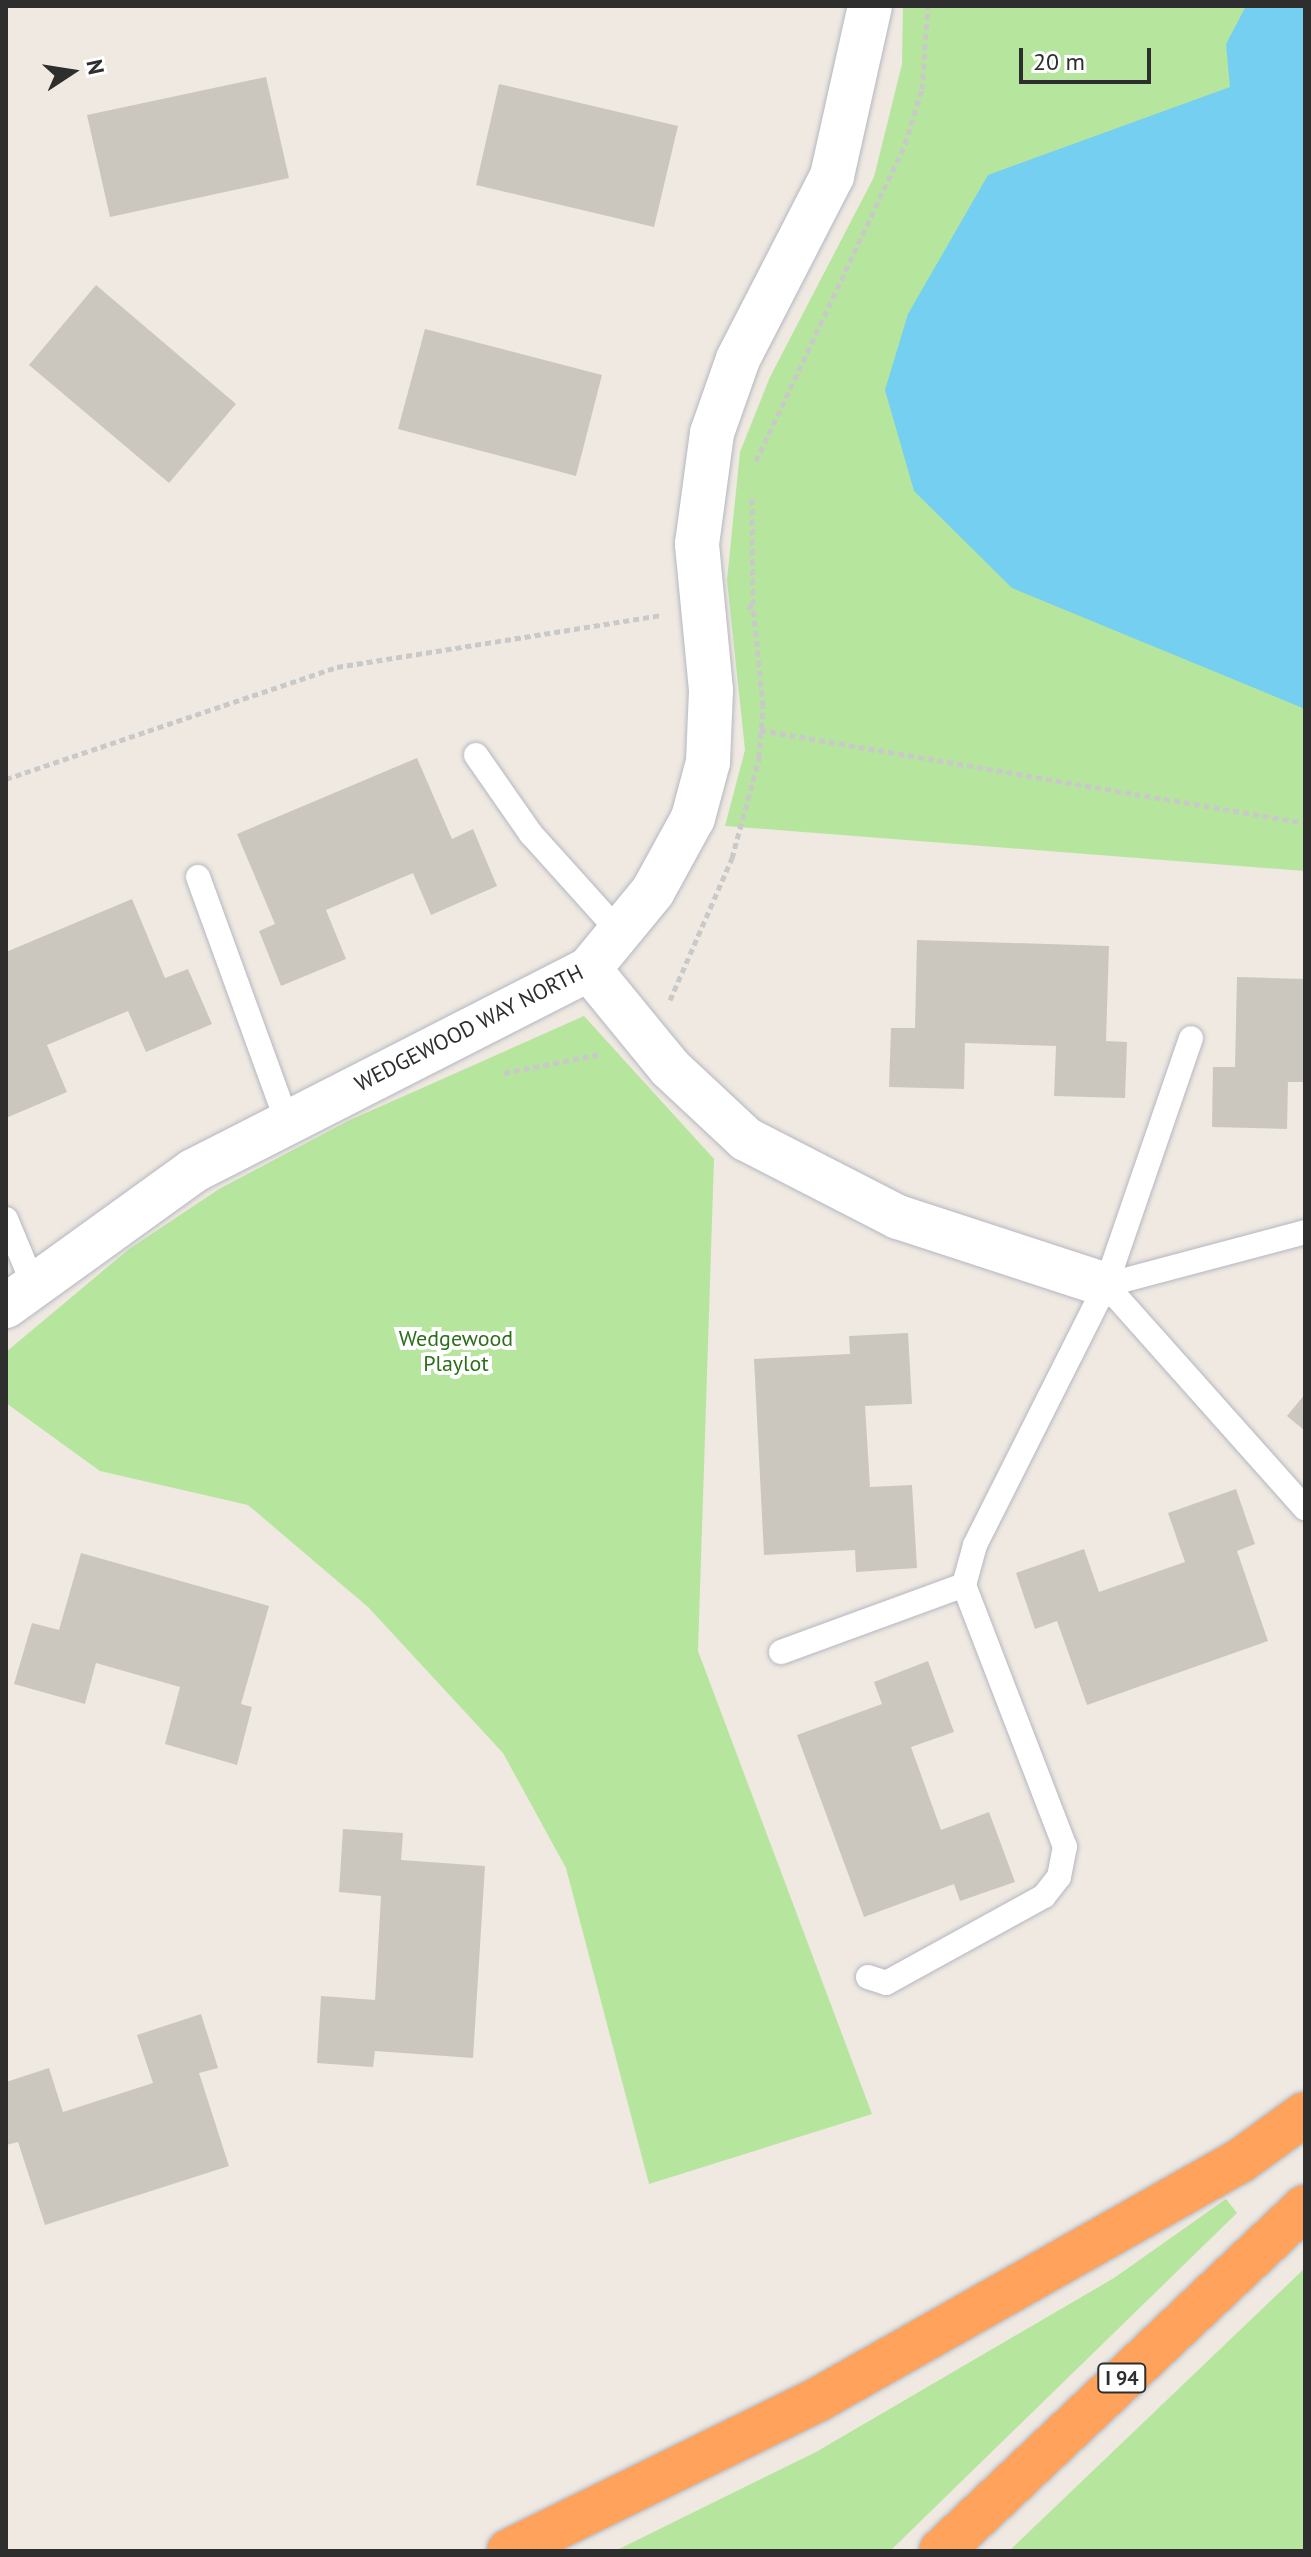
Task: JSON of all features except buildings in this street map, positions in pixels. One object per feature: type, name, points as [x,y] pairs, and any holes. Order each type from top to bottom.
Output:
[{"type":"highway","points":[[509,2551],[819,2399],[1240,2161],[1305,2114]]},
{"type":"highway","name":"I 94","points":[[941,2551],[1305,2207]]},
{"type":"street","name":"WEDGEWOOD WAY NORTH","points":[[19,1295],[181,1178],[286,1119],[589,969],[621,934],[672,861],[708,762],[711,690],[697,544],[712,433],[738,359],[832,176],[850,122],[870,6]]},
{"type":"street","points":[[589,969],[670,1068],[746,1139],[898,1217],[1106,1285]]},
{"type":"lane","points":[[476,755],[531,834],[621,934]]},
{"type":"lane","points":[[198,877],[286,1119]]},
{"type":"lane","points":[[868,1977],[886,1983],[1044,1896],[1059,1877],[1065,1847],[964,1585],[975,1545],[1106,1285],[1191,1038]]},
{"type":"lane","points":[[6,1219],[19,1295]]},
{"type":"lane","points":[[1106,1285],[1305,1232]]},
{"type":"lane","points":[[1106,1285],[1305,1508]]},
{"type":"lane","points":[[781,1652],[964,1585]]},
{"type":"path","points":[[755,474],[779,406],[905,144],[922,89],[928,6]]},
{"type":"path","points":[[753,489],[753,606]]},
{"type":"path","points":[[760,730],[1305,823]]},
{"type":"green space","points":[[903,6],[1305,6],[1305,871],[725,826],[745,750],[727,580],[740,452],[770,377],[874,177],[902,64]]},
{"type":"green space","name":"Wedgewood Playlot","points":[[584,1016],[714,1159],[698,1651],[872,2114],[649,2184],[566,1868],[503,1753],[368,1607],[248,1505],[100,1471],[6,1403],[6,1352],[129,1249],[219,1189],[350,1120]]},
{"type":"green space","points":[[1226,2199],[1237,2213],[890,2551],[615,2551],[816,2452],[1114,2278]]},
{"type":"green space","points":[[1305,2268],[1305,2551],[1009,2551]]},
{"type":"water","points":[[1246,6],[1305,6],[1305,709],[1012,588],[914,491],[885,390],[908,314],[988,175],[1230,87],[1226,44]]}]
